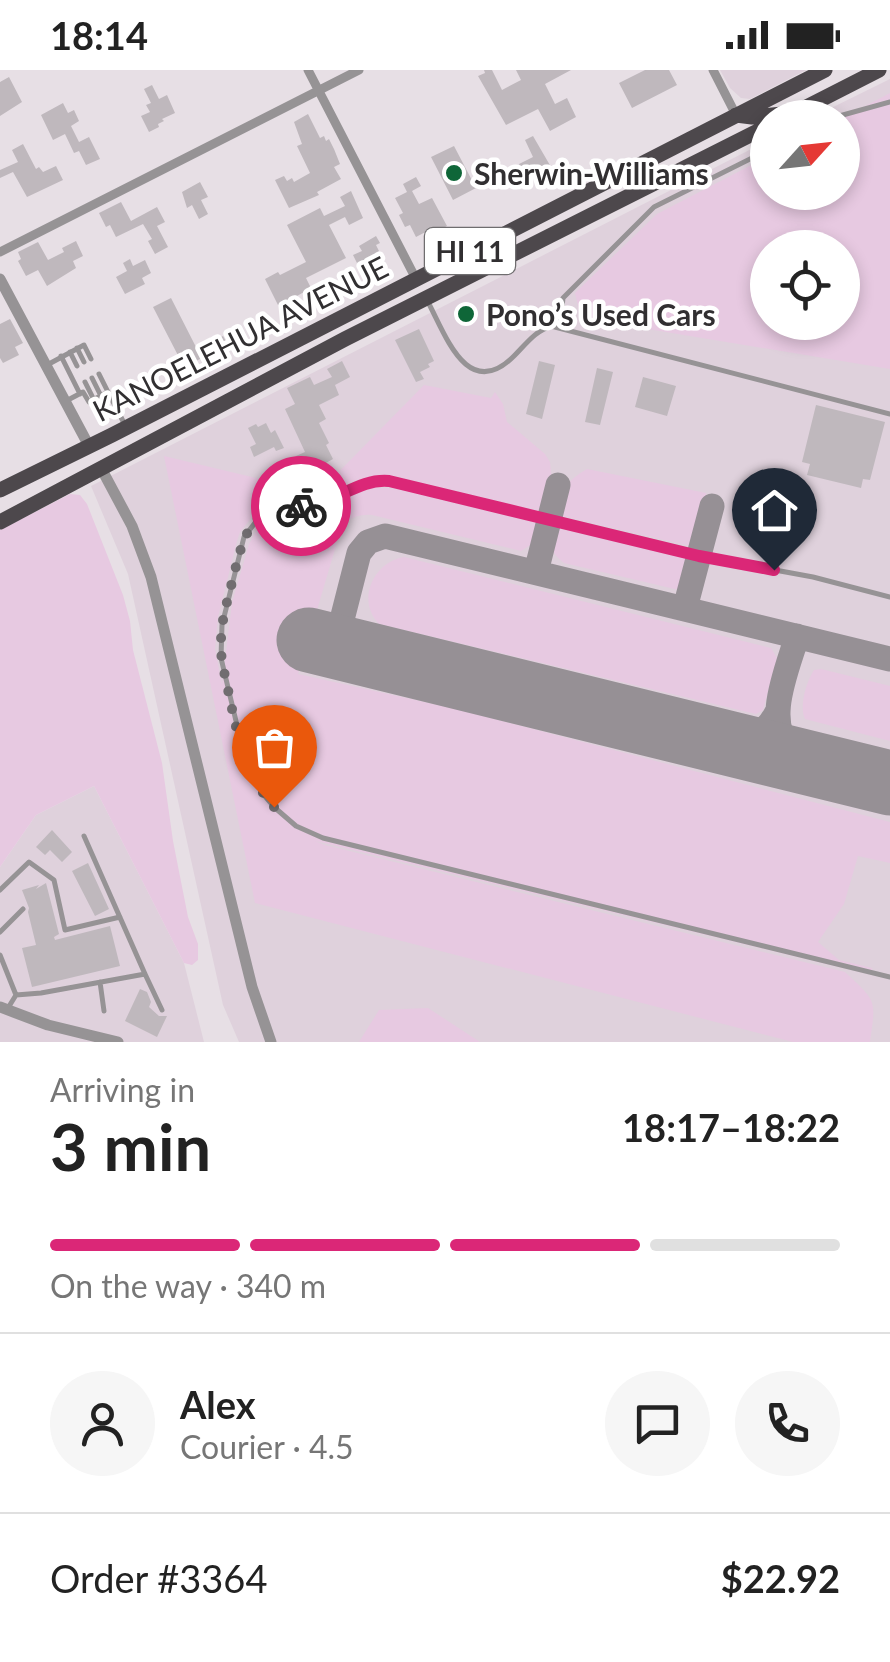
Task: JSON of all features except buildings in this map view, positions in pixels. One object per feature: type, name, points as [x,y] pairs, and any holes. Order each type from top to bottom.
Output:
[{"type":"highway","name":"KANOELEHUA AVENUE","points":[[0,490],[825,70]]},
{"type":"highway","points":[[820,100],[879,70]]},
{"type":"highway","points":[[718,150],[736,115],[750,118]]},
{"type":"highway","name":"KANOELEHUA AVENUE","points":[[0,522],[426,298],[750,135]]},
{"type":"highway","points":[[89,446],[102,468]]},
{"type":"street","points":[[308,70],[416,278]]},
{"type":"street","points":[[0,252],[359,70]]},
{"type":"street","points":[[714,70],[736,115]]},
{"type":"street","points":[[0,279],[89,446]]},
{"type":"street","points":[[102,468],[137,538],[160,610],[252,987],[271,1042]]},
{"type":"street","points":[[3,1009],[118,1042]]},
{"type":"lane","points":[[860,110],[890,102]]},
{"type":"lane","points":[[560,327],[563,298],[654,207],[750,159]]},
{"type":"lane","points":[[426,298],[456,355],[478,370],[502,366],[543,328],[551,326],[890,414]]},
{"type":"lane","points":[[47,365],[61,356],[84,345],[84,362],[74,350]]},
{"type":"lane","points":[[61,356],[80,394]]},
{"type":"lane","points":[[96,376],[126,428]]},
{"type":"lane","points":[[85,382],[94,400]]},
{"type":"lane","points":[[66,401],[83,392],[89,402],[105,394]]},
{"type":"lane","points":[[890,596],[699,556],[378,480],[319,504],[276,510],[252,525],[244,537],[221,642],[241,750],[252,778],[274,807],[310,834],[890,977]]},
{"type":"lane","points":[[84,836],[162,1010]]},
{"type":"lane","points":[[0,890],[28,862],[54,880],[65,930],[120,917]]},
{"type":"lane","points":[[0,932],[23,909]]},
{"type":"lane","points":[[0,955],[16,994]]},
{"type":"lane","points":[[3,1009],[16,994],[145,974]]},
{"type":"lane","points":[[100,982],[104,1011]]},
{"type":"shaded area","points":[[720,70],[806,70],[750,99],[741,98],[730,88]]},
{"type":"shaded area","points":[[890,79],[890,1042],[239,1042],[223,1005],[128,574],[91,486],[750,150],[750,210],[860,210],[860,100],[847,100]]},
{"type":"shaded area","points":[[890,93],[890,369],[581,318],[575,293],[657,214],[750,166],[750,210],[860,210],[860,109]]},
{"type":"shaded area","points":[[424,385],[491,398],[495,392],[507,422],[550,462],[552,480],[543,512],[402,478],[372,476],[320,498],[268,507],[252,517],[237,541],[218,617],[215,649],[222,684],[232,603],[249,544],[259,526],[281,514],[319,509],[373,487],[404,489],[542,522],[535,542],[521,551],[372,515],[350,519],[341,529],[298,674],[456,709],[890,822],[890,863],[858,856],[844,904],[818,942],[839,960],[872,968],[873,975],[315,841],[845,972],[872,1002],[870,1042],[793,1042],[255,903],[164,456],[318,493]]},
{"type":"shaded area","points":[[587,469],[706,493],[690,546],[557,515],[566,487]]},
{"type":"shaded area","points":[[70,494],[80,495],[87,504],[130,621],[133,650],[162,763],[188,917],[198,944],[198,960],[192,965],[184,963],[94,786],[36,815],[0,867],[0,530]]},
{"type":"shaded area","points":[[554,527],[689,559],[681,588],[564,563],[552,547]]},
{"type":"shaded area","points":[[404,557],[771,648],[777,658],[763,710],[756,714],[379,624],[369,605],[371,584],[384,566]]},
{"type":"shaded area","points":[[814,670],[890,686],[890,741],[805,719],[806,688]]},
{"type":"shaded area","points":[[94,786],[184,963],[204,1042],[0,1042],[0,867],[36,815]]},
{"type":"shaded area","points":[[428,1008],[480,1042],[359,1042],[379,1010]]},
{"type":"taxiway","points":[[536,572],[558,485]]},
{"type":"taxiway","points":[[685,608],[712,506]]},
{"type":"taxiway","points":[[335,647],[359,553],[368,542],[385,536],[890,659]]},
{"type":"taxiway","points":[[797,636],[780,695],[779,726],[792,750],[820,765]]},
{"type":"taxiway","points":[[722,741],[755,736],[777,712]]},
{"type":"runway","points":[[309,640],[890,783]]},
{"type":"way so far","points":[[274,807],[252,778],[241,750],[222,658],[222,625],[248,530],[266,514],[301,506]]},
{"type":"place","name":"Sherwin-Williams","points":[[454,173]]},
{"type":"place","name":"Pono’s Used Cars","points":[[466,314]]},
{"type":"route","points":[[301,506],[319,504],[366,482],[389,481],[699,556],[774,570]]}]
